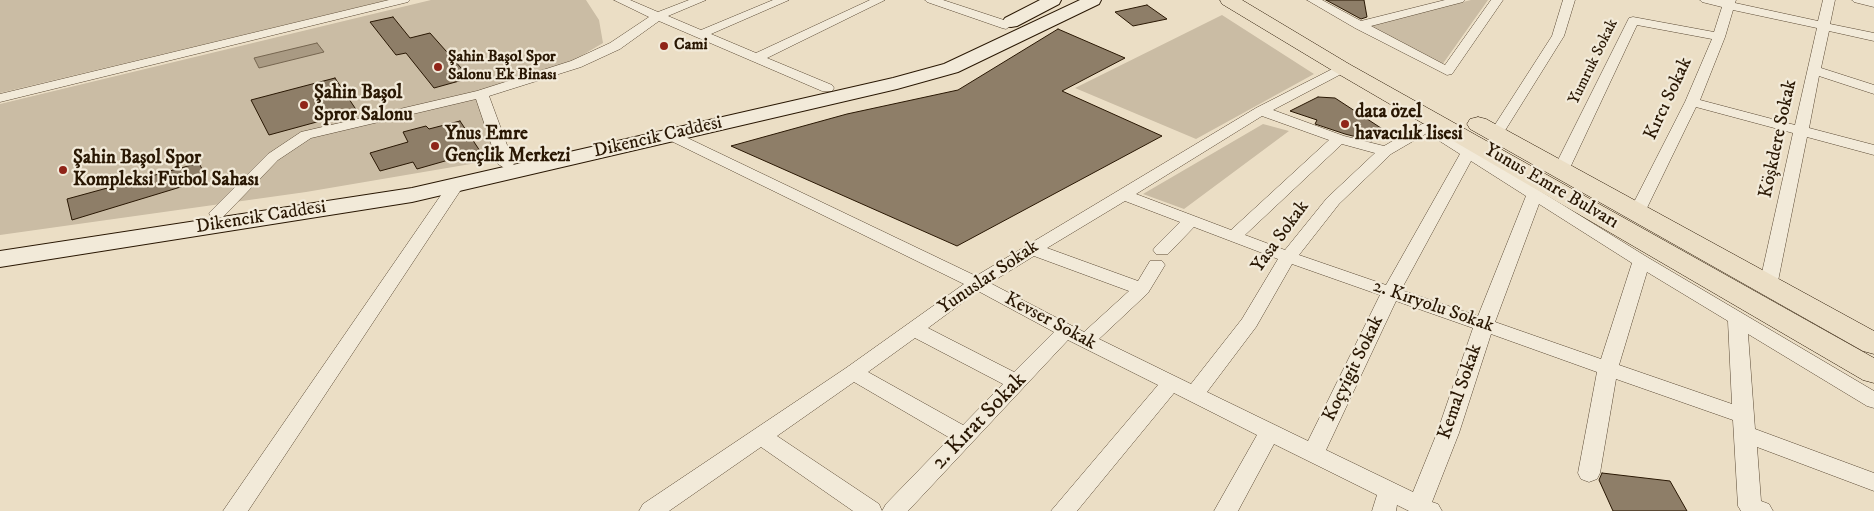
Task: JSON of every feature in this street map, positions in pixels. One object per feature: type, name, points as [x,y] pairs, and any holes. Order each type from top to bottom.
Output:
[{"type":"main road","name":"Dikencik Caddesi","points":[[0,259],[412,195],[930,75],[973,59],[1093,0]]},
{"type":"main road","name":"Dikencik Caddesi","points":[[0,246],[431,180],[506,164],[909,69],[937,60],[1006,25],[1045,1]]},
{"type":"main road","name":"Yunus Emre Bulvarı","points":[[1243,1],[1496,134],[1874,344]]},
{"type":"main road","name":"Yunus Emre Bulvarı","points":[[1243,1],[1342,68],[1874,372]]},
{"type":"street","points":[[0,98],[404,0]]},
{"type":"street","points":[[620,0],[827,88]]},
{"type":"street","points":[[217,213],[273,157],[306,135],[481,94],[584,60],[615,46],[658,16],[700,0]]},
{"type":"street","points":[[701,34],[784,0]]},
{"type":"street","points":[[757,58],[880,0]]},
{"type":"street","points":[[931,0],[1006,25]]},
{"type":"street","points":[[1312,0],[1447,71],[1497,0]]},
{"type":"street","points":[[1359,24],[1460,0]]},
{"type":"street","points":[[1496,134],[1558,36],[1569,0]]},
{"type":"street","points":[[1706,0],[1729,2],[1874,37]]},
{"type":"street","name":"Köşkdere Sokak","points":[[1768,286],[1802,131],[1822,25],[1829,0]]},
{"type":"street","points":[[1858,0],[1874,3]]},
{"type":"street","name":"Kırcı Sokak","points":[[1637,212],[1692,102],[1719,37],[1729,2]]},
{"type":"street","name":"Yumruk Sokak","points":[[1561,170],[1633,21],[1719,37]]},
{"type":"street","name":"Yunuslar Sokak","points":[[652,511],[852,373],[977,283],[1261,112],[1342,68]]},
{"type":"street","points":[[1813,70],[1874,90]]},
{"type":"street","points":[[481,94],[506,164]]},
{"type":"street","points":[[1692,102],[1874,150]]},
{"type":"street","points":[[1261,112],[1339,139],[1386,152]]},
{"type":"street","name":"Yasa Sokak","points":[[1194,394],[1249,323],[1288,257],[1333,201],[1386,152],[1427,127],[1468,153]]},
{"type":"street","name":"Kevser Sokak","points":[[670,136],[977,283],[1066,331],[1270,432],[1313,454],[1386,501],[1424,508]]},
{"type":"street","points":[[1233,237],[1339,139]]},
{"type":"street","points":[[1468,153],[1874,401]]},
{"type":"street","name":"Koçyigit Sokak","points":[[1313,454],[1391,292],[1468,153]]},
{"type":"street","points":[[235,511],[456,185]]},
{"type":"street","name":"2. Kıryolu Sokak","points":[[1122,194],[1288,257],[1608,368],[1746,425],[1874,482]]},
{"type":"street","name":"Kemal Sokak","points":[[1424,508],[1484,325],[1535,194]]},
{"type":"street","points":[[1086,341],[1142,289],[1159,257],[1190,221]]},
{"type":"street","points":[[1032,249],[1142,289]]},
{"type":"street","points":[[1589,473],[1608,368],[1641,260]]},
{"type":"street","points":[[1737,319],[1746,425],[1756,509]]},
{"type":"street","points":[[914,329],[1018,383]]},
{"type":"street","name":"2. Kırat Sokak","points":[[894,511],[1066,331]]},
{"type":"street","points":[[852,373],[966,437]]},
{"type":"street","points":[[1062,511],[1171,383]]},
{"type":"street","points":[[1226,511],[1270,432]]},
{"type":"street","points":[[762,436],[871,511]]},
{"type":"shaded area","points":[[0,0],[388,0],[0,93]]},
{"type":"shaded area","points":[[431,0],[586,0],[599,20],[603,43],[569,63],[480,97],[500,159],[306,192],[0,235],[0,104]]},
{"type":"shaded area","points":[[1471,0],[1488,0],[1442,65],[1367,25]]},
{"type":"shaded area","points":[[1222,15],[1314,74],[1196,139],[1075,88]]},
{"type":"shaded area","points":[[317,43],[324,52],[259,68],[254,58]]},
{"type":"shaded area","points":[[1263,124],[1289,131],[1184,209],[1143,194]]},
{"type":"building","points":[[1326,0],[1364,0],[1367,17],[1361,19]]},
{"type":"building","points":[[1147,5],[1167,19],[1133,26],[1115,12]]},
{"type":"building","name":"Şahin Başol Spor Salonu Ek Binası","points":[[393,17],[410,38],[430,33],[470,78],[434,88],[406,53],[396,55],[370,22]]},
{"type":"building","points":[[1058,29],[1125,58],[1062,91],[1162,136],[957,246],[731,146],[847,114],[958,90]]},
{"type":"building","name":"Şahin Başol Spror Salonu","points":[[335,78],[357,111],[269,135],[251,100]]},
{"type":"building","name":"data özel havacılık lisesi","points":[[1318,97],[1335,98],[1384,130],[1372,141],[1315,124],[1317,120],[1290,111]]},
{"type":"building","name":"Ynus Emre Gençlik Merkezi","points":[[460,121],[480,151],[417,169],[413,162],[380,171],[370,153],[408,142],[403,132],[426,126],[429,129]]},
{"type":"building","points":[[199,163],[207,179],[72,220],[67,199]]},
{"type":"building","points":[[1602,473],[1670,481],[1687,511],[1613,511],[1599,480]]},
{"type":"place","name":"Cami","points":[[664,46]]},
{"type":"place","name":"Şahin Başol Spor Salonu Ek Binası","points":[[438,67]]},
{"type":"place","name":"Şahin Başol Spror Salonu","points":[[304,105]]},
{"type":"place","name":"data özel havacılık lisesi","points":[[1345,124]]},
{"type":"place","name":"Ynus Emre Gençlik Merkezi","points":[[435,146]]},
{"type":"place","name":"Şahin Başol Spor Kompleksi Futbol Sahası","points":[[63,170]]}]
